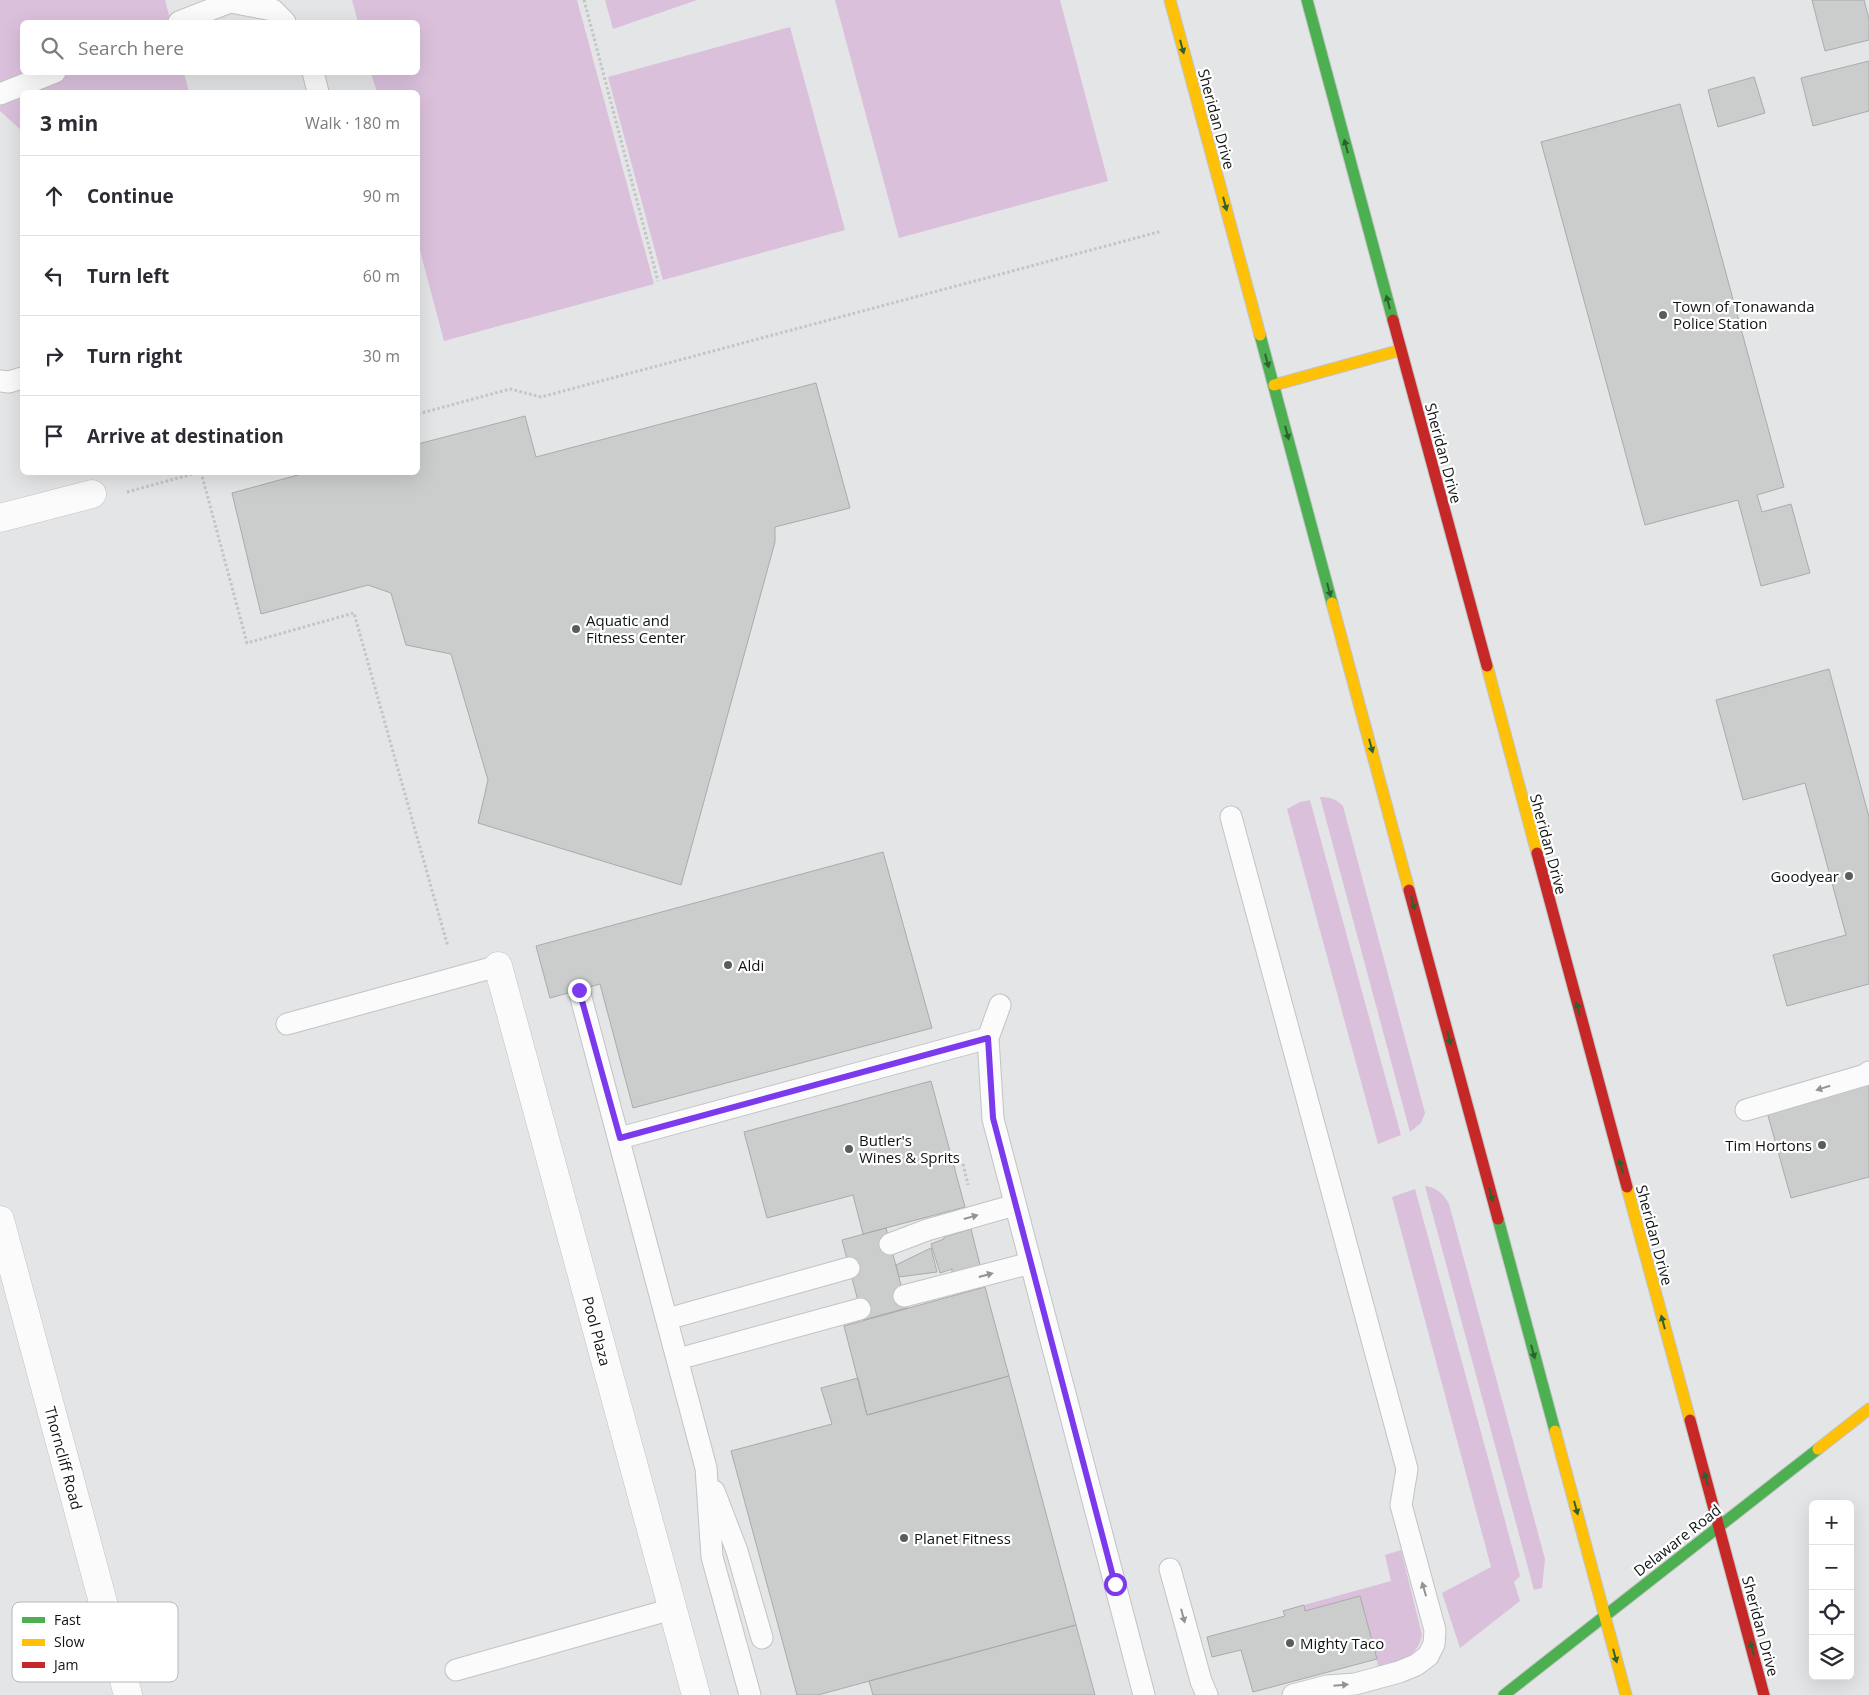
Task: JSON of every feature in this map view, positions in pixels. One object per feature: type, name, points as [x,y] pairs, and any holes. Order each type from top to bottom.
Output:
[{"type":"main road","name":"Sheridan Drive","points":[[1170,0],[1626,1695]]},
{"type":"main road","name":"Sheridan Drive","points":[[1306,0],[1764,1695]]},
{"type":"main road","points":[[1274,386],[1401,350]]},
{"type":"main road","name":"Delaware Road","points":[[1504,1695],[1869,1409]]},
{"type":"street","points":[[0,518],[92,494]]},
{"type":"street","name":"Pool Plaza","points":[[498,966],[696,1695]]},
{"type":"street","name":"Thorncliff Road","points":[[0,1220],[103,1602]]},
{"type":"street","name":"Thorncliff Road","points":[[124,1682],[128,1695]]},
{"type":"lane","points":[[184,20],[230,2],[273,10],[283,20]]},
{"type":"lane","points":[[0,94],[48,75]]},
{"type":"lane","points":[[314,75],[318,90]]},
{"type":"lane","points":[[0,381],[9,382],[20,379]]},
{"type":"lane","points":[[1231,817],[1407,1469],[1400,1504],[1435,1630],[1434,1644],[1428,1656],[1416,1665],[1399,1672],[1355,1684],[1327,1686],[1293,1695]]},
{"type":"lane","points":[[287,1024],[498,966]]},
{"type":"lane","points":[[579,990],[620,1138],[706,1468],[737,1551],[762,1638]]},
{"type":"lane","points":[[1000,1005],[988,1038],[993,1118],[1144,1695]]},
{"type":"lane","points":[[620,1138],[988,1038]]},
{"type":"lane","points":[[1746,1110],[1865,1075],[1869,1072]]},
{"type":"lane","points":[[892,1250],[927,1230],[1015,1205]]},
{"type":"lane","points":[[665,1313],[848,1262]]},
{"type":"lane","points":[[902,1291],[942,1288],[1031,1263]]},
{"type":"lane","points":[[676,1353],[858,1303]]},
{"type":"lane","points":[[706,1468],[712,1557],[750,1695]]},
{"type":"lane","points":[[1170,1569],[1206,1695]]},
{"type":"lane","points":[[456,1670],[672,1609]]},
{"type":"path","points":[[584,0],[658,281]]},
{"type":"path","points":[[420,413],[510,390],[542,397],[1162,231]]},
{"type":"path","points":[[92,494],[107,497],[189,475]]},
{"type":"path","points":[[201,475],[247,643],[354,613],[449,951]]},
{"type":"shaded area","points":[[0,0],[165,0],[170,20],[20,20],[20,75],[185,75],[188,90],[20,90],[20,129],[0,111]]},
{"type":"shaded area","points":[[352,0],[577,0],[654,284],[444,341],[420,251],[420,90],[376,90],[372,75],[420,75],[420,20],[357,20]]},
{"type":"shaded area","points":[[605,0],[697,0],[613,29]]},
{"type":"shaded area","points":[[835,0],[1060,0],[1108,181],[899,238]]},
{"type":"shaded area","points":[[790,27],[845,230],[663,280],[608,77]]},
{"type":"shaded area","points":[[1320,797],[1333,799],[1343,806],[1425,1113],[1421,1123],[1410,1132]]},
{"type":"shaded area","points":[[1310,800],[1401,1135],[1378,1144],[1287,809],[1300,802]]},
{"type":"shaded area","points":[[1425,1186],[1439,1192],[1449,1204],[1545,1559],[1542,1588],[1534,1590]]},
{"type":"shaded area","points":[[1415,1189],[1520,1576],[1514,1582],[1520,1601],[1460,1648],[1442,1593],[1491,1567],[1392,1197]]},
{"type":"shaded area","points":[[1401,1550],[1422,1635],[1416,1649],[1406,1658],[1379,1669],[1360,1596],[1305,1611],[1304,1605],[1391,1581],[1385,1555]]},
{"type":"building","points":[[1812,0],[1864,0],[1869,19],[1869,40],[1825,51]]},
{"type":"building","points":[[1869,61],[1869,111],[1813,126],[1801,78]]},
{"type":"building","points":[[1754,77],[1765,113],[1718,127],[1708,90]]},
{"type":"building","name":"Town of Tonawanda Police Station","points":[[1680,104],[1784,487],[1757,495],[1762,512],[1791,504],[1810,573],[1761,586],[1738,500],[1645,525],[1541,142]]},
{"type":"building","name":"Aquatic and Fitness Center","points":[[816,383],[850,508],[775,527],[775,542],[681,885],[478,823],[488,780],[451,654],[406,645],[391,593],[368,585],[261,614],[232,493],[298,475],[420,475],[420,443],[525,416],[536,457]]},
{"type":"building","name":"Goodyear","points":[[1829,669],[1869,817],[1869,984],[1787,1006],[1773,955],[1846,935],[1805,783],[1743,800],[1716,700]]},
{"type":"building","name":"Aldi","points":[[883,852],[932,1028],[633,1108],[600,984],[550,998],[536,946]]},
{"type":"building","name":"Butler's Wines & Sprits","points":[[931,1081],[965,1207],[863,1234],[853,1195],[767,1218],[744,1132]]},
{"type":"building","name":"Tim Hortons","points":[[1869,1085],[1869,1177],[1791,1198],[1767,1112]]},
{"type":"building","points":[[886,1228],[907,1308],[863,1320],[842,1240]]},
{"type":"building","points":[[971,1229],[980,1265],[952,1273],[952,1269],[940,1273],[931,1244],[944,1239],[944,1237]]},
{"type":"building","points":[[931,1248],[937,1272],[899,1277],[896,1265]]},
{"type":"building","points":[[985,1287],[1009,1376],[867,1415],[844,1326]]},
{"type":"building","name":"Planet Fitness","points":[[1009,1376],[1076,1625],[818,1695],[797,1695],[731,1451],[832,1424],[821,1388],[858,1378],[867,1415]]},
{"type":"building","name":"Mighty Taco","points":[[1360,1596],[1377,1659],[1253,1692],[1241,1650],[1212,1657],[1207,1637],[1285,1616],[1283,1611],[1304,1605],[1305,1611]]},
{"type":"building","points":[[1076,1625],[1095,1695],[873,1695],[869,1681]]},
{"type":"traffic: fast","points":[[1307,0],[1393,320]]},
{"type":"traffic: fast","points":[[1260,335],[1332,603]]},
{"type":"traffic: fast","points":[[1498,1219],[1555,1431]]},
{"type":"traffic: fast","points":[[1504,1695],[1818,1449]]},
{"type":"traffic: slow","points":[[1170,0],[1260,335]]},
{"type":"traffic: slow","points":[[1274,385],[1401,350]]},
{"type":"traffic: slow","points":[[1332,603],[1409,890]]},
{"type":"traffic: slow","points":[[1487,666],[1537,853]]},
{"type":"traffic: slow","points":[[1627,1187],[1690,1420]]},
{"type":"traffic: slow","points":[[1818,1449],[1869,1409]]},
{"type":"traffic: slow","points":[[1555,1431],[1626,1695]]},
{"type":"traffic: jam","points":[[1393,320],[1487,666]]},
{"type":"traffic: jam","points":[[1537,853],[1627,1187]]},
{"type":"traffic: jam","points":[[1409,890],[1498,1219]]},
{"type":"traffic: jam","points":[[1690,1420],[1764,1695]]},
{"type":"place","name":"Town of Tonawanda Police Station","points":[[1663,315]]},
{"type":"place","name":"Aquatic and Fitness Center","points":[[576,629]]},
{"type":"place","name":"Goodyear","points":[[1849,876]]},
{"type":"place","name":"Aldi","points":[[728,965]]},
{"type":"place","name":"Tim Hortons","points":[[1822,1145]]},
{"type":"place","name":"Butler's Wines & Sprits","points":[[849,1149]]},
{"type":"place","name":"Planet Fitness","points":[[904,1538]]},
{"type":"place","name":"Mighty Taco","points":[[1290,1643]]},
{"type":"route","points":[[579,990],[620,1138],[988,1038],[993,1118],[1115,1584]]}]
